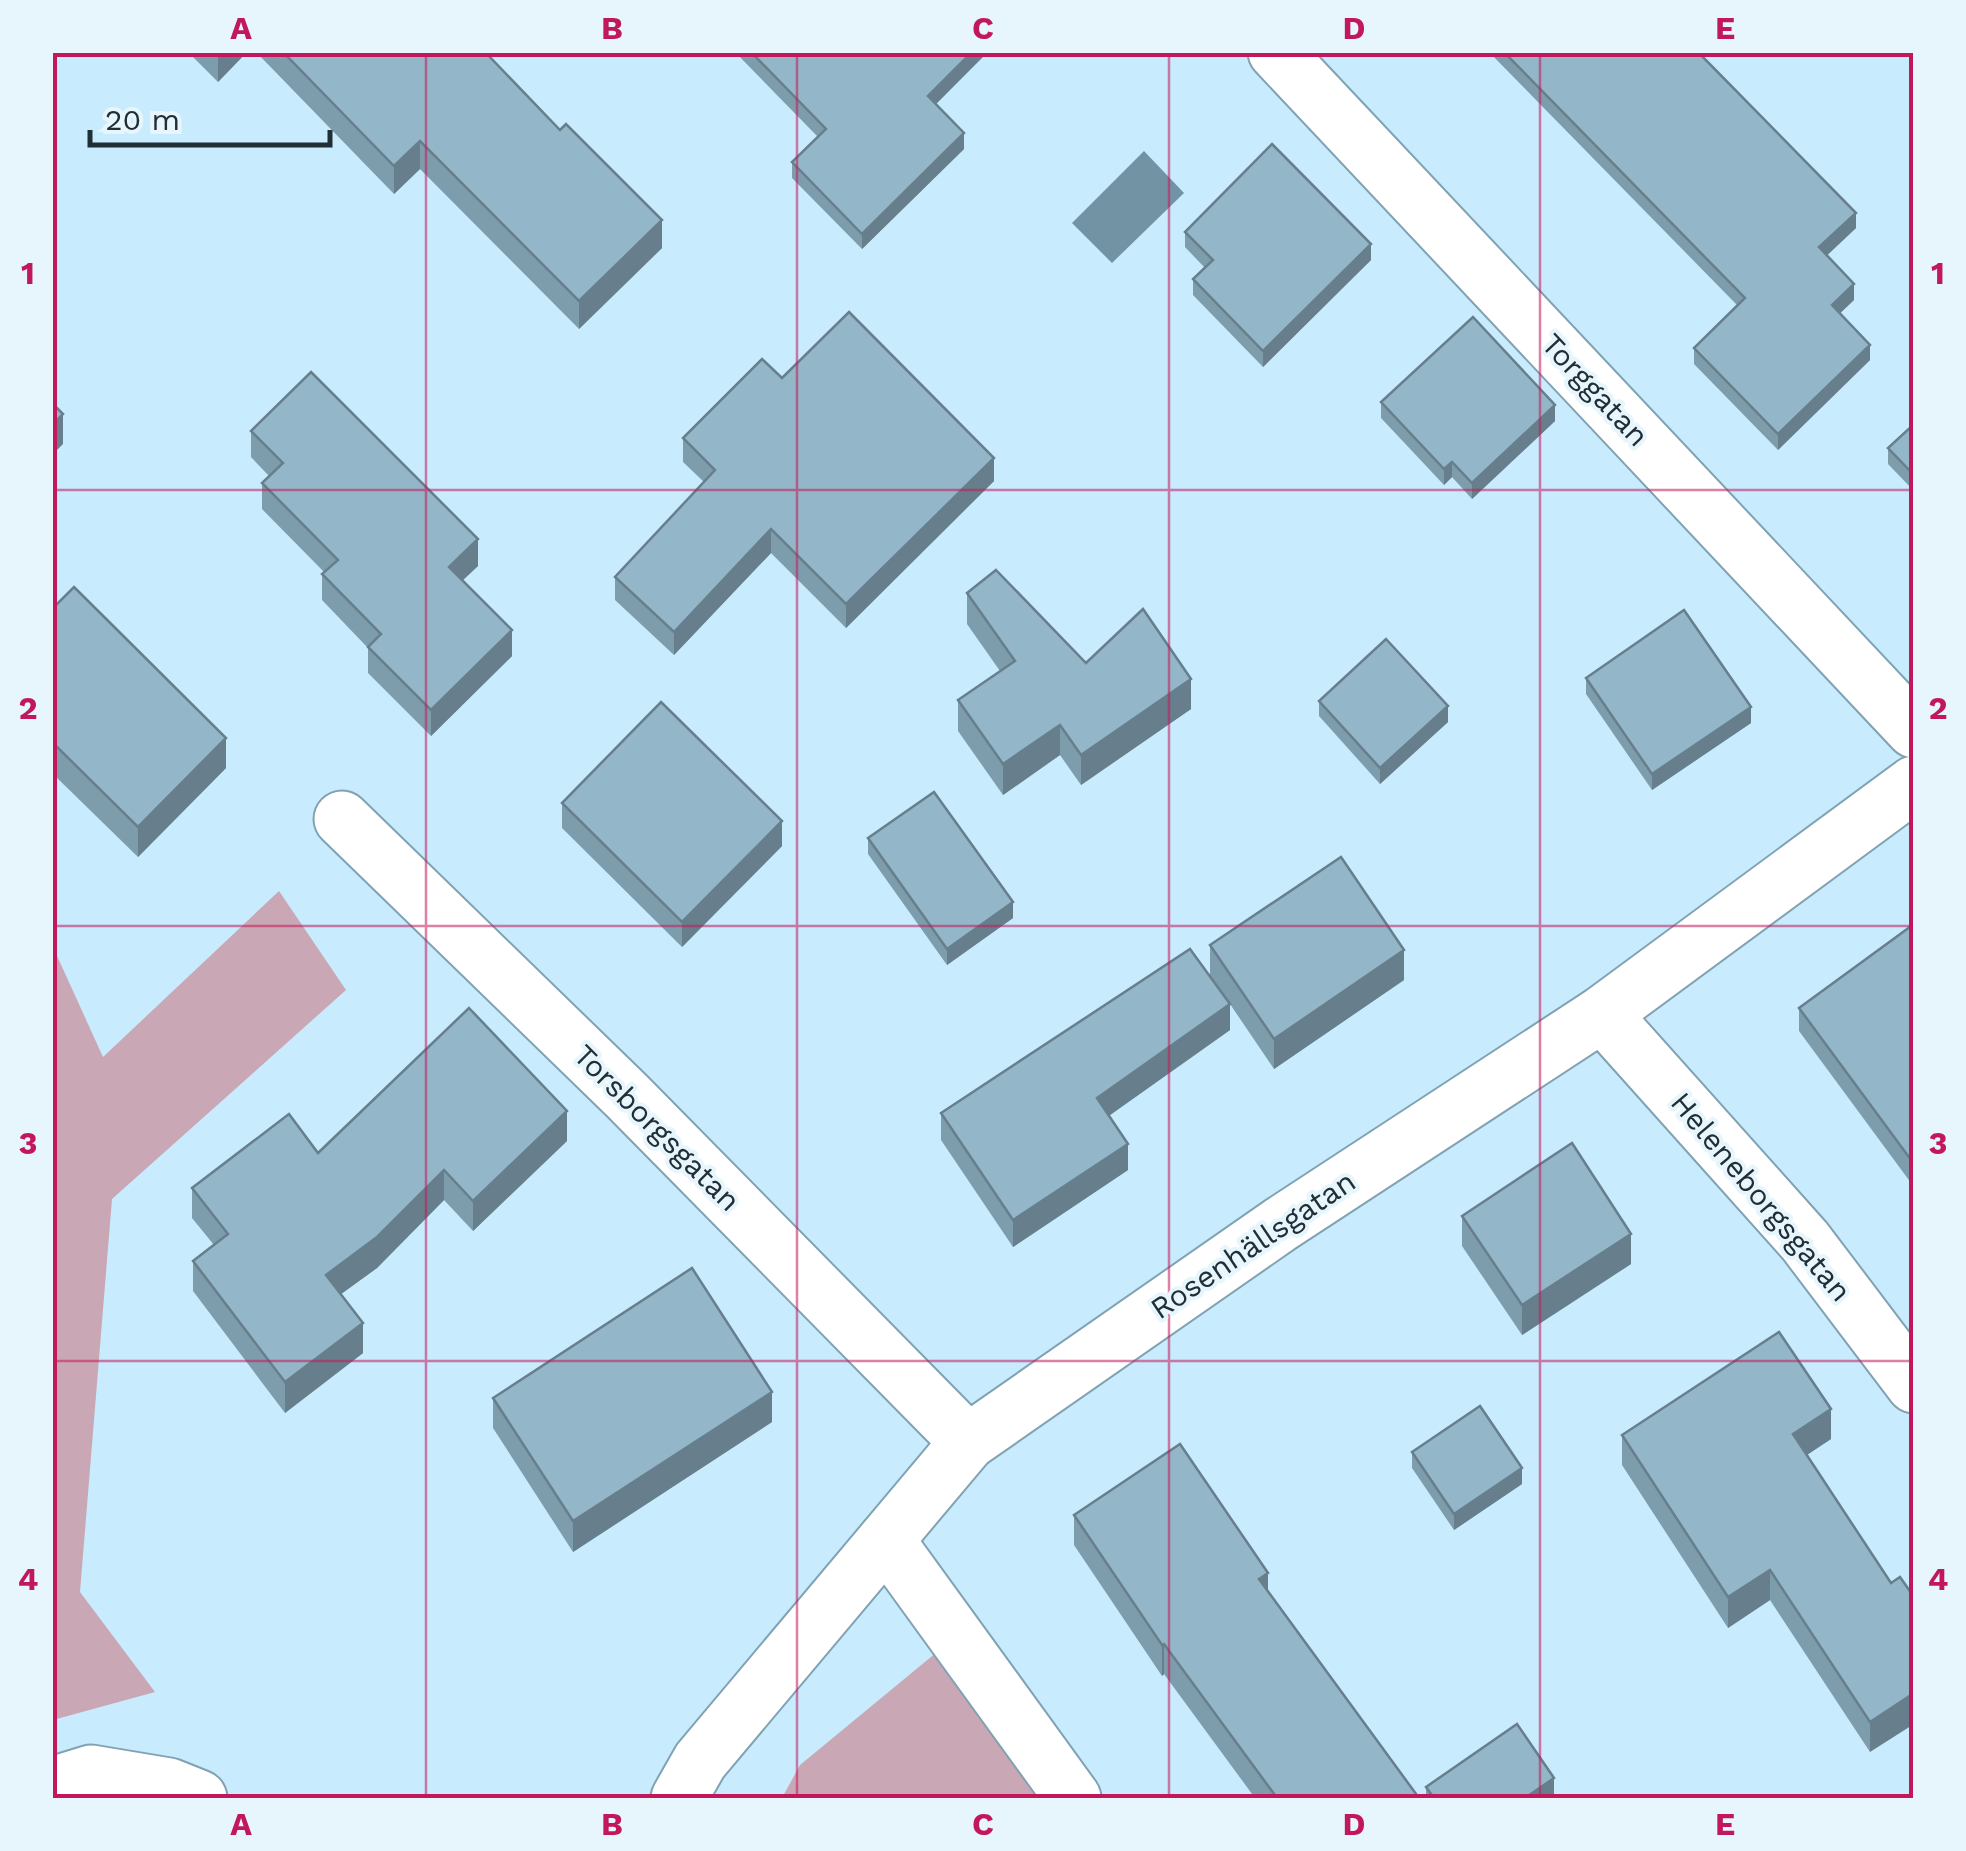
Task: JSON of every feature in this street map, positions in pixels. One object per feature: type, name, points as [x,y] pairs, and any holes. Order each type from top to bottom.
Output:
[{"type":"street","name":"Torggatan","points":[[1276,52],[1914,730]]},
{"type":"street","name":"Rosenhällsgatan","points":[[679,1798],[700,1761],[968,1442],[1280,1224],[1602,1014],[1914,784]]},
{"type":"street","name":"Torsborgsgatan","points":[[342,819],[627,1096],[968,1442]]},
{"type":"street","name":"Heleneborgsgatan","points":[[1602,1014],[1805,1241],[1914,1385]]},
{"type":"street","points":[[886,1540],[1073,1798]]},
{"type":"street","points":[[52,1785],[90,1773],[170,1786],[199,1798]]},
{"type":"shaded area","points":[[279,891],[346,990],[112,1199],[80,1592],[155,1692],[53,1720],[53,947],[103,1057]]},
{"type":"shaded area","points":[[937,1652],[1052,1798],[782,1798],[800,1765]]},
{"type":"water","points":[[1144,151],[1184,193],[1112,263],[1072,223]]},
{"type":"building","points":[[283,52],[485,52],[560,130],[566,124],[662,220],[579,301],[420,141],[394,166]]},
{"type":"building","points":[[751,52],[972,52],[928,96],[964,133],[862,234],[792,162],[826,129]]},
{"type":"building","points":[[1504,52],[1698,52],[1856,213],[1819,247],[1854,284],[1832,305],[1870,345],[1778,434],[1694,348],[1745,298]]},
{"type":"building","points":[[1272,144],[1371,244],[1263,351],[1193,279],[1213,260],[1185,232]]},
{"type":"building","points":[[849,312],[994,458],[846,604],[771,529],[674,632],[615,577],[715,470],[683,438],[762,359],[782,378]]},
{"type":"building","points":[[1473,317],[1555,405],[1472,483],[1452,462],[1444,469],[1381,402]]},
{"type":"building","points":[[311,372],[478,539],[449,567],[512,630],[431,710],[368,647],[381,634],[322,574],[338,560],[262,483],[283,463],[251,431]]},
{"type":"building","points":[[52,403],[63,414],[52,425]]},
{"type":"building","points":[[1914,424],[1914,475],[1888,448]]},
{"type":"building","points":[[996,570],[1086,663],[1143,609],[1191,679],[1081,755],[1060,725],[1003,764],[958,700],[1015,661],[967,593]]},
{"type":"building","points":[[74,587],[226,738],[138,827],[52,742],[52,609]]},
{"type":"building","points":[[1684,610],[1751,707],[1652,774],[1586,678]]},
{"type":"building","points":[[1386,639],[1448,706],[1380,768],[1319,701]]},
{"type":"building","points":[[661,702],[782,821],[682,922],[562,803]]},
{"type":"building","points":[[934,792],[1013,902],[947,949],[868,838]]},
{"type":"building","points":[[1341,857],[1404,950],[1274,1039],[1210,945]]},
{"type":"building","points":[[1914,924],[1914,1164],[1799,1008]]},
{"type":"building","points":[[1190,949],[1230,1004],[1097,1098],[1128,1144],[1013,1220],[941,1113]]},
{"type":"building","points":[[469,1008],[567,1111],[473,1201],[444,1170],[377,1237],[326,1275],[363,1323],[285,1382],[193,1261],[228,1234],[192,1188],[289,1114],[318,1153]]},
{"type":"building","points":[[1572,1143],[1631,1234],[1522,1305],[1462,1216]]},
{"type":"building","points":[[692,1268],[772,1392],[573,1521],[493,1398]]},
{"type":"building","points":[[1779,1332],[1831,1409],[1793,1434],[1891,1583],[1900,1577],[1914,1597],[1914,1693],[1870,1722],[1770,1570],[1728,1597],[1622,1435]]},
{"type":"building","points":[[1480,1406],[1522,1468],[1454,1514],[1412,1452]]},
{"type":"building","points":[[1180,1444],[1268,1573],[1259,1579],[1419,1798],[1277,1798],[1162,1645],[1074,1515]]},
{"type":"building","points":[[1517,1724],[1554,1778],[1525,1798],[1434,1798],[1426,1787]]}]
